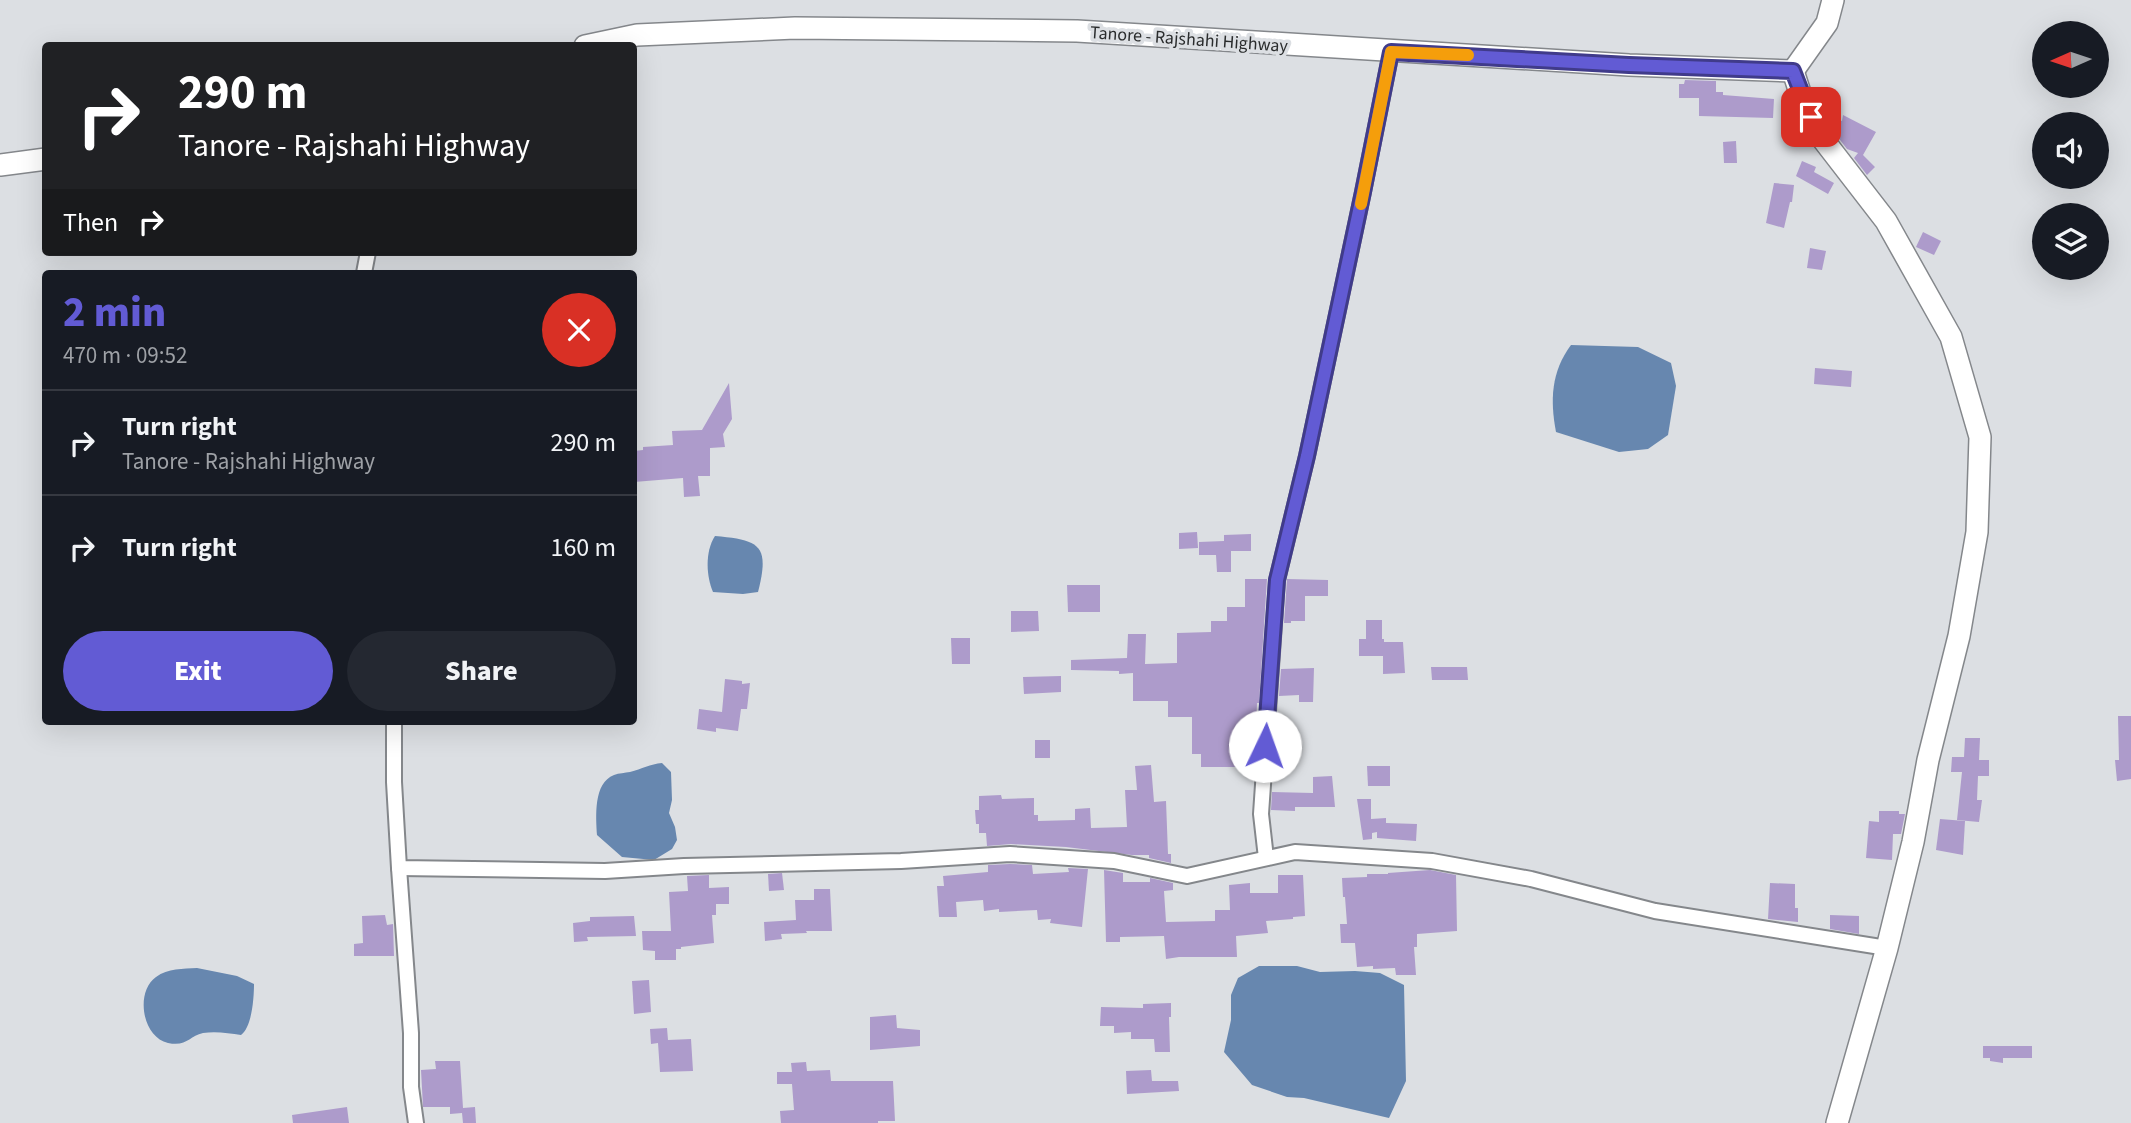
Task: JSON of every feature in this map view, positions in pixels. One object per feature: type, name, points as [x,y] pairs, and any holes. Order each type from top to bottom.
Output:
[{"type":"main road","points":[[1833,0],[1827,23],[1793,71],[1803,102],[1818,133],[1886,221],[1951,337],[1980,437],[1977,532],[1959,636],[1928,760],[1913,842],[1887,948],[1837,1123]]},
{"type":"main road","name":"Tanore - Rajshahi Highway","points":[[604,42],[637,35],[808,28],[1077,31],[1391,52],[1793,71]]},
{"type":"main road","points":[[0,165],[42,160]]},
{"type":"street","points":[[1266,858],[1261,814],[1277,580],[1307,456],[1391,52]]},
{"type":"street","points":[[394,725],[394,782],[411,1033],[411,1087],[416,1123]]},
{"type":"street","points":[[399,868],[605,871],[684,866],[901,861],[1010,854],[1114,861],[1187,876],[1296,852],[1432,861],[1531,879],[1655,911],[1887,948]]},
{"type":"water","points":[[1571,345],[1638,347],[1671,363],[1676,386],[1668,435],[1648,449],[1619,452],[1556,432],[1554,387],[1559,365]]},
{"type":"water","points":[[715,536],[742,540],[758,548],[763,564],[758,592],[713,592],[708,564],[709,549]]},
{"type":"water","points":[[662,763],[671,772],[672,800],[669,813],[677,840],[672,849],[654,860],[622,857],[597,835],[596,810],[602,785],[614,775]]},
{"type":"water","points":[[1259,966],[1297,966],[1320,972],[1380,973],[1404,985],[1406,1081],[1389,1118],[1304,1098],[1287,1097],[1252,1085],[1224,1052],[1231,1020],[1231,995],[1238,978]]},
{"type":"water","points":[[197,968],[237,976],[254,984],[248,1026],[241,1035],[203,1033],[174,1044],[159,1039],[152,1032],[144,1013],[145,993],[149,984],[166,972]]},
{"type":"building","points":[[1685,80],[1716,81],[1716,92],[1723,92],[1723,95],[1774,99],[1773,118],[1699,116],[1699,98],[1679,98],[1679,84],[1684,84]]},
{"type":"building","points":[[1843,115],[1876,132],[1863,155],[1875,167],[1867,175],[1854,158],[1858,153],[1847,149],[1834,132]]},
{"type":"building","points":[[1736,141],[1737,163],[1724,163],[1723,142]]},
{"type":"building","points":[[1802,161],[1816,167],[1814,172],[1834,183],[1828,194],[1796,176]]},
{"type":"building","points":[[1774,183],[1794,185],[1784,228],[1766,223]]},
{"type":"building","points":[[1923,232],[1941,241],[1934,255],[1916,247]]},
{"type":"building","points":[[1810,248],[1826,251],[1822,270],[1807,268]]},
{"type":"building","points":[[1815,368],[1852,371],[1851,387],[1814,384]]},
{"type":"building","points":[[729,383],[732,419],[723,434],[725,447],[710,448],[710,476],[698,476],[700,496],[684,497],[683,478],[637,482],[637,451],[643,450],[643,447],[673,445],[672,431],[702,430]]},
{"type":"building","points":[[1197,532],[1198,548],[1179,549],[1179,533]]},
{"type":"building","points":[[1251,534],[1251,551],[1231,551],[1231,572],[1217,572],[1216,555],[1199,555],[1199,542],[1224,541],[1224,535]]},
{"type":"building","points":[[1245,579],[1267,579],[1255,754],[1249,754],[1249,767],[1201,767],[1201,754],[1192,754],[1192,717],[1168,717],[1168,701],[1133,701],[1133,673],[1071,670],[1071,660],[1127,658],[1128,634],[1146,634],[1145,664],[1177,663],[1177,633],[1211,632],[1211,621],[1227,621],[1227,607],[1245,607]]},
{"type":"building","points":[[1287,579],[1328,580],[1328,596],[1305,596],[1305,621],[1284,623]]},
{"type":"building","points":[[1067,585],[1100,585],[1100,612],[1068,612]]},
{"type":"building","points":[[1011,611],[1038,611],[1039,631],[1011,632]]},
{"type":"building","points":[[1366,620],[1382,620],[1384,642],[1403,642],[1405,673],[1383,674],[1383,656],[1359,656],[1359,639],[1366,639]]},
{"type":"building","points":[[951,638],[970,638],[970,664],[952,664]]},
{"type":"building","points":[[1431,667],[1467,667],[1468,680],[1432,680]]},
{"type":"building","points":[[1314,668],[1313,702],[1299,702],[1299,695],[1279,696],[1281,669]]},
{"type":"building","points":[[1061,676],[1061,692],[1024,694],[1023,677]]},
{"type":"building","points":[[725,679],[742,681],[742,684],[750,683],[747,709],[741,709],[738,731],[697,729],[699,709],[722,712]]},
{"type":"building","points":[[2118,716],[2131,716],[2131,779],[2117,781],[2115,760],[2119,760]]},
{"type":"building","points":[[1965,738],[1980,738],[1979,760],[1989,760],[1989,776],[1978,776],[1977,800],[1982,800],[1979,822],[1957,820],[1962,772],[1951,772],[1952,757],[1964,757]]},
{"type":"building","points":[[1035,740],[1050,740],[1050,758],[1035,758]]},
{"type":"building","points":[[1151,765],[1154,802],[1166,801],[1168,854],[1171,854],[1171,863],[1149,858],[1149,855],[1066,847],[1011,844],[987,846],[986,833],[979,833],[975,810],[979,810],[979,796],[1001,795],[1002,799],[1034,798],[1034,815],[1038,815],[1038,821],[1075,820],[1075,809],[1090,808],[1091,828],[1127,827],[1125,790],[1137,790],[1135,766]]},
{"type":"building","points":[[1367,766],[1390,766],[1390,786],[1368,786]]},
{"type":"building","points":[[1332,776],[1335,807],[1295,807],[1295,811],[1271,810],[1272,792],[1313,793],[1313,777]]},
{"type":"building","points":[[1357,799],[1371,799],[1371,819],[1386,818],[1386,823],[1417,824],[1416,841],[1377,838],[1377,832],[1372,833],[1372,839],[1363,840]]},
{"type":"building","points":[[1879,811],[1899,811],[1899,814],[1905,814],[1901,834],[1893,834],[1892,860],[1866,858],[1869,821],[1879,822]]},
{"type":"building","points":[[1940,819],[1965,821],[1963,855],[1936,850]]},
{"type":"building","points":[[988,865],[1032,865],[1033,874],[1069,872],[1068,868],[1088,869],[1082,927],[1050,923],[1051,919],[1038,920],[1037,910],[984,911],[983,900],[956,902],[957,917],[939,917],[937,886],[944,886],[943,876],[988,872]]},
{"type":"building","points":[[1104,870],[1123,873],[1123,882],[1150,882],[1150,878],[1173,883],[1173,890],[1164,891],[1166,922],[1215,921],[1215,910],[1230,910],[1229,885],[1250,883],[1250,893],[1278,893],[1278,875],[1303,875],[1305,916],[1266,921],[1268,933],[1236,936],[1237,957],[1166,959],[1164,936],[1120,937],[1120,942],[1106,942]]},
{"type":"building","points":[[1430,870],[1456,875],[1457,931],[1417,934],[1417,947],[1414,947],[1416,975],[1396,975],[1395,968],[1357,967],[1355,943],[1341,943],[1340,924],[1347,924],[1342,878]]},
{"type":"building","points":[[782,873],[784,890],[769,891],[768,874]]},
{"type":"building","points":[[709,875],[709,888],[729,887],[729,904],[716,904],[716,915],[712,915],[714,943],[676,949],[676,960],[655,960],[655,951],[643,950],[642,931],[671,931],[669,892],[688,891],[687,876]]},
{"type":"building","points":[[1770,883],[1795,884],[1798,922],[1768,919]]},
{"type":"building","points":[[814,889],[830,889],[832,931],[781,934],[782,939],[765,941],[764,922],[796,920],[795,900],[814,900]]},
{"type":"building","points":[[385,915],[387,925],[393,924],[394,956],[354,956],[354,944],[363,943],[362,916]]},
{"type":"building","points":[[1830,915],[1859,916],[1859,934],[1830,929]]},
{"type":"building","points":[[634,916],[636,936],[587,937],[588,941],[574,942],[573,923],[590,921],[590,917]]},
{"type":"building","points":[[649,980],[651,1012],[634,1014],[632,981]]},
{"type":"building","points":[[1171,1003],[1170,1052],[1155,1052],[1154,1039],[1131,1039],[1131,1032],[1114,1033],[1114,1026],[1100,1026],[1101,1007],[1143,1008],[1143,1004]]},
{"type":"building","points":[[896,1015],[897,1028],[920,1030],[920,1046],[870,1050],[870,1017]]},
{"type":"building","points":[[667,1028],[668,1040],[691,1039],[693,1071],[660,1072],[658,1043],[651,1044],[650,1029]]},
{"type":"building","points":[[1983,1046],[2032,1046],[2032,1058],[2003,1058],[2003,1063],[1990,1061],[1990,1058],[1983,1058]]},
{"type":"building","points":[[435,1061],[460,1061],[463,1108],[475,1107],[476,1123],[463,1123],[462,1113],[450,1114],[450,1107],[423,1107],[421,1070],[436,1069]]},
{"type":"building","points":[[806,1062],[807,1071],[830,1070],[831,1081],[893,1081],[895,1121],[781,1123],[780,1111],[794,1110],[792,1084],[777,1084],[777,1072],[792,1072],[791,1063]]},
{"type":"building","points":[[1151,1070],[1152,1081],[1178,1081],[1179,1091],[1127,1094],[1126,1071]]},
{"type":"building","points":[[347,1107],[349,1123],[293,1123],[292,1115]]},
{"type":"slow traffic","points":[[1361,204],[1391,52],[1468,55]]},
{"type":"route","points":[[1265,746],[1277,580],[1307,456],[1391,52],[1793,71],[1811,117]]}]
